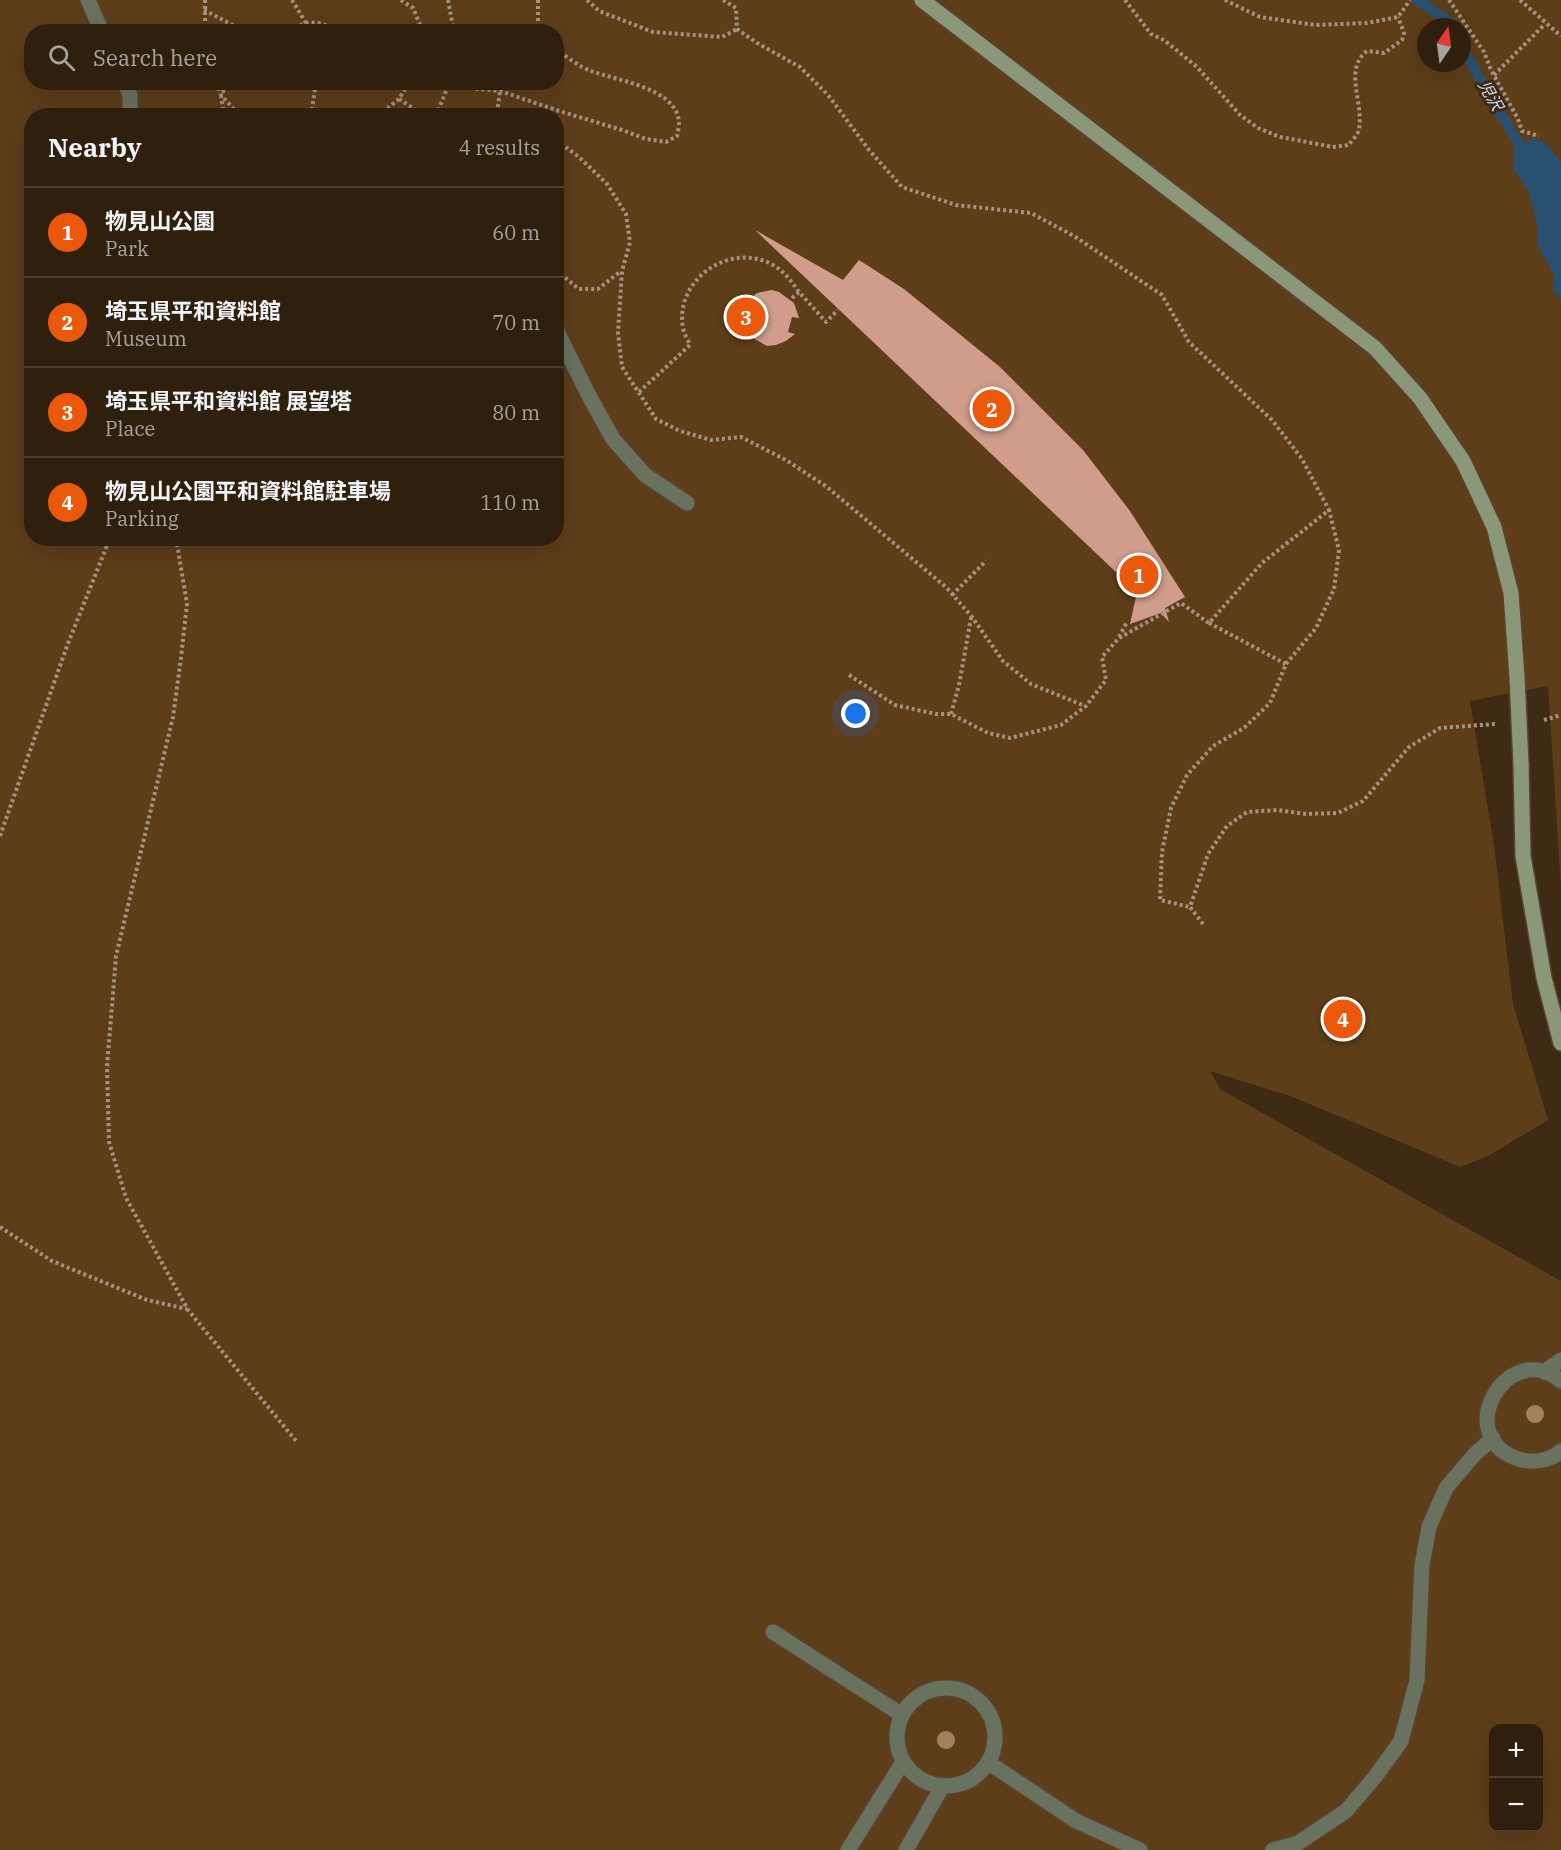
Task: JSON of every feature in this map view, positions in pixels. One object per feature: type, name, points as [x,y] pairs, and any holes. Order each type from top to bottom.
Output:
[{"type":"street","points":[[922,0],[1375,348],[1420,398],[1463,461],[1494,526],[1511,593],[1517,677],[1524,856],[1544,978],[1561,1044]]},
{"type":"lane","points":[[88,0],[98,24]]},
{"type":"lane","points":[[128,90],[130,108]]},
{"type":"lane","points":[[564,345],[613,439],[645,475],[687,503]]},
{"type":"lane","points":[[1544,1372],[1561,1360]]},
{"type":"lane","points":[[1561,1382],[1544,1372],[1529,1371],[1515,1375],[1502,1382],[1497,1388],[1488,1409],[1488,1424],[1493,1438],[1502,1450],[1515,1458],[1529,1462],[1544,1460],[1561,1451]]},
{"type":"lane","points":[[1274,1850],[1298,1844],[1346,1811],[1376,1777],[1401,1741],[1417,1680],[1422,1565],[1429,1527],[1446,1488],[1474,1455],[1493,1438]]},
{"type":"lane","points":[[772,1632],[902,1714]]},
{"type":"lane","points":[[940,1688],[957,1689],[972,1695],[985,1706],[993,1720],[996,1736],[994,1753],[989,1763],[974,1779],[959,1786],[942,1787],[926,1783],[913,1774],[903,1761],[897,1746],[897,1730],[902,1714],[924,1693],[940,1688]]},
{"type":"lane","points":[[848,1850],[903,1761]]},
{"type":"lane","points":[[989,1763],[1076,1821],[1140,1850]]},
{"type":"lane","points":[[906,1850],[942,1787]]},
{"type":"path","points":[[205,0],[205,24]]},
{"type":"path","points":[[292,0],[306,23],[324,24]]},
{"type":"path","points":[[401,0],[413,8],[420,24]]},
{"type":"path","points":[[448,0],[452,24]]},
{"type":"path","points":[[538,0],[538,24]]},
{"type":"path","points":[[587,0],[599,11],[653,32],[722,37],[737,29]]},
{"type":"path","points":[[723,0],[736,8],[737,29]]},
{"type":"path","points":[[1125,0],[1151,34],[1164,40],[1197,67],[1240,115],[1258,128],[1280,136],[1332,147],[1349,145],[1359,132],[1360,110],[1356,92],[1356,69],[1359,57],[1367,51],[1384,52],[1402,40],[1404,33],[1398,17]]},
{"type":"path","points":[[1225,0],[1260,17],[1315,25],[1368,23],[1398,17],[1410,0]]},
{"type":"path","points":[[1449,0],[1484,52],[1522,130],[1539,136]]},
{"type":"path","points":[[1520,0],[1561,36]]},
{"type":"path","points":[[204,10],[231,24]]},
{"type":"path","points":[[1494,75],[1545,24]]},
{"type":"path","points":[[737,29],[800,67],[828,95],[869,150],[902,187],[956,206],[1031,213],[1074,236],[1162,295],[1189,342],[1272,420],[1302,459],[1329,510],[1339,550],[1334,590],[1316,628],[1286,664],[1270,703],[1244,728],[1214,746],[1187,775],[1171,808],[1162,852],[1160,900],[1190,907],[1203,924]]},
{"type":"path","points":[[564,53],[589,70],[633,83],[661,95],[671,105],[679,120],[677,136],[666,142],[646,139],[564,112]]},
{"type":"path","points":[[220,90],[223,108]]},
{"type":"path","points":[[221,95],[224,90]]},
{"type":"path","points":[[312,108],[315,90]]},
{"type":"path","points":[[388,108],[399,99],[404,90]]},
{"type":"path","points":[[439,108],[446,90]]},
{"type":"path","points":[[493,90],[550,108]]},
{"type":"path","points":[[498,108],[500,91]]},
{"type":"path","points":[[221,95],[233,108]]},
{"type":"path","points":[[399,99],[413,108]]},
{"type":"path","points":[[564,146],[607,184],[626,214],[630,242],[622,271],[618,333],[622,367],[656,420],[680,431],[711,440],[741,437],[786,460],[836,494],[931,574],[972,617],[1003,661],[1031,684],[1086,706]]},
{"type":"path","points":[[639,392],[690,345],[683,328],[683,308],[690,288],[701,274],[717,264],[735,258],[754,258],[773,265],[788,277],[826,322],[838,310]]},
{"type":"path","points":[[564,277],[579,289],[598,289],[622,271]]},
{"type":"path","points":[[792,298],[799,292]]},
{"type":"path","points":[[1209,623],[1262,563],[1329,510]]},
{"type":"path","points":[[0,836],[67,646],[107,546]]},
{"type":"path","points":[[177,546],[187,604],[174,717],[116,956],[107,1067],[109,1142],[126,1198],[188,1310],[297,1442]]},
{"type":"path","points":[[952,595],[986,561]]},
{"type":"path","points":[[1119,638],[1181,603],[1209,623],[1286,664]]},
{"type":"path","points":[[951,714],[972,617]]},
{"type":"path","points":[[849,675],[895,705],[936,714],[951,714],[988,733],[1010,738],[1061,725],[1086,706],[1106,680],[1102,657],[1119,638],[1127,622]]},
{"type":"path","points":[[1540,720],[1551,720],[1561,715]]},
{"type":"path","points":[[1190,907],[1208,854],[1227,826],[1247,812],[1277,810],[1306,814],[1338,813],[1362,801],[1409,747],[1440,728],[1496,724]]},
{"type":"path","points":[[0,1227],[52,1261],[147,1300],[188,1310]]},
{"type":"shaded area","points":[[0,0],[1561,0],[1561,887],[1548,686],[1470,701],[1494,845],[1513,1004],[1548,1120],[1488,1156],[1460,1167],[1293,1097],[1210,1071],[1220,1089],[1561,1281],[1561,1850],[0,1850]]},
{"type":"water","points":[[1534,137],[1549,146],[1561,163],[1561,301],[1552,288],[1555,276],[1538,246],[1537,225],[1529,192],[1514,170],[1513,149]]},
{"type":"building","points":[[755,230],[843,280],[859,260],[904,289],[1000,367],[1083,450],[1130,511],[1185,597],[1165,608],[1169,622],[1161,613],[1130,624],[1137,592]]},
{"type":"building","points":[[772,290],[779,292],[794,303],[799,318],[792,317],[788,332],[795,334],[786,341],[767,346],[751,337],[745,330],[744,321],[750,321],[750,312],[754,305],[747,304],[751,298],[757,293]]},
{"type":"waterway","name":"児沢","points":[[1417,0],[1444,18]]},
{"type":"waterway","name":"児沢","points":[[1471,63],[1520,145]]},
{"type":"place","name":"埼玉県平和資料館 展望塔","points":[[746,317]]},
{"type":"place","name":"埼玉県平和資料館","points":[[992,409]]},
{"type":"place","name":"物見山公園","points":[[1139,575]]},
{"type":"place","name":"物見山公園平和資料館駐車場","points":[[1343,1019]]}]
